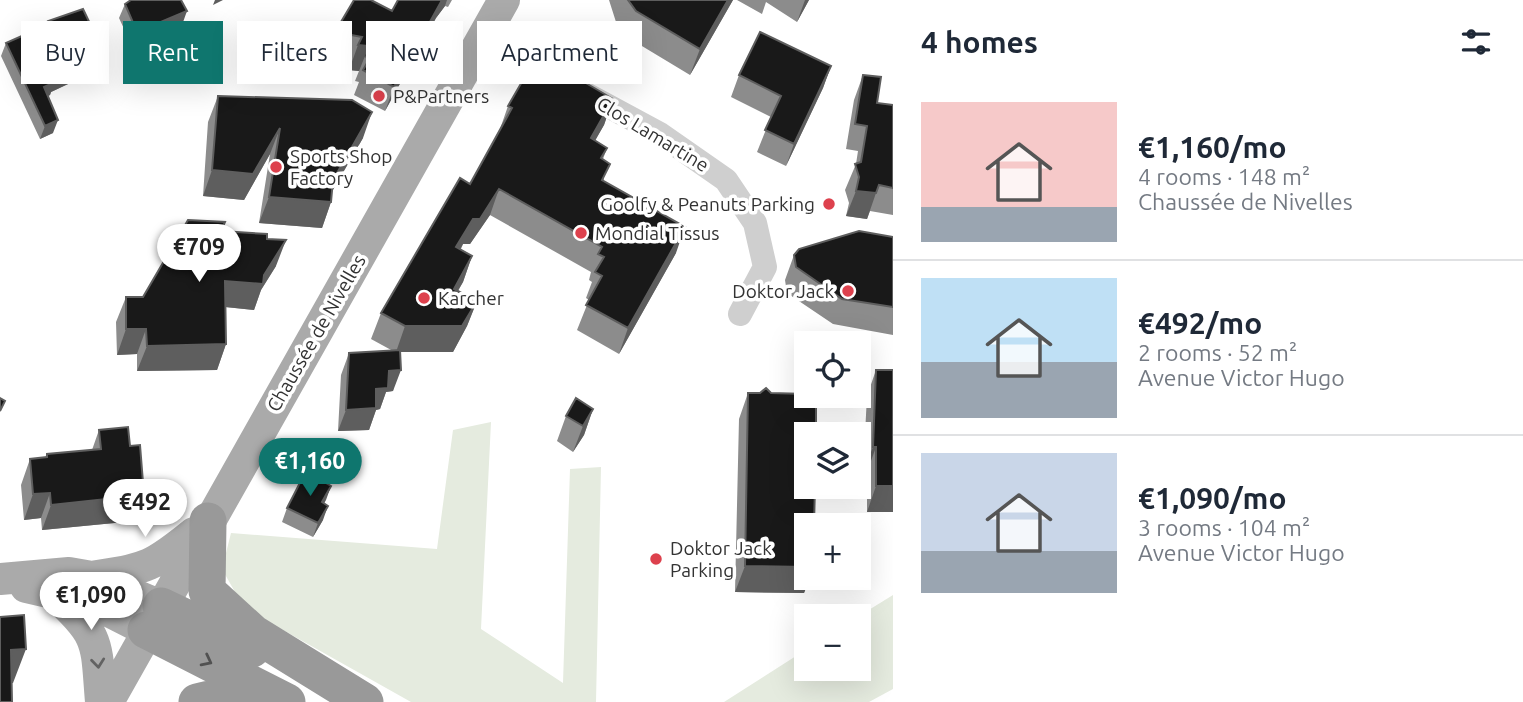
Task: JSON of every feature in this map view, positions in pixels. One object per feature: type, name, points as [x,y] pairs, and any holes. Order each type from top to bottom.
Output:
[{"type":"highway","points":[[208,521],[207,591],[253,633],[362,700]]},
{"type":"highway","points":[[153,618],[362,700]]},
{"type":"highway","points":[[153,618],[287,702]]},
{"type":"highway","points":[[197,702],[222,696],[260,702]]},
{"type":"main road","name":"Chaussée de Nivelles","points":[[492,21],[504,0]]},
{"type":"main road","name":"Chaussée de Nivelles","points":[[108,702],[477,47]]},
{"type":"main road","points":[[0,581],[69,573],[92,577],[136,571],[156,564],[208,521]]},
{"type":"main road","points":[[92,577],[153,618]]},
{"type":"main road","points":[[0,581],[153,618]]},
{"type":"main road","points":[[51,592],[86,623],[94,641],[100,702]]},
{"type":"street","name":"Clos Lamartine","points":[[567,84],[660,134],[726,180],[755,223],[765,267],[740,314]]},
{"type":"shaded area","points":[[491,422],[481,629],[563,683],[570,469],[601,467],[596,702],[411,702],[244,608],[222,569],[231,533],[437,549],[453,430]]},
{"type":"shaded area","points":[[893,595],[893,689],[869,702],[724,702],[794,657],[794,681],[871,681],[871,609]]},
{"type":"building","points":[[131,0],[181,0],[187,11],[163,21],[132,21],[125,4]]},
{"type":"building","points":[[354,0],[371,0],[392,11],[398,0],[442,0],[430,21],[366,21],[366,46],[358,45],[362,37],[352,35],[352,21],[342,21]]},
{"type":"building","points":[[628,0],[728,0],[700,49],[636,11]]},
{"type":"building","points":[[83,9],[89,21],[48,21]]},
{"type":"building","points":[[760,32],[831,66],[794,144],[765,130],[781,96],[739,75]]},
{"type":"building","points":[[21,36],[21,75],[6,43]]},
{"type":"building","points":[[863,75],[881,77],[877,103],[893,105],[893,188],[879,185],[876,193],[856,191],[859,177],[855,164],[861,162],[867,126],[855,124]]},
{"type":"building","points":[[25,84],[51,84],[44,87],[58,120],[45,126]]},
{"type":"building","points":[[521,84],[588,84],[613,99],[591,138],[607,148],[601,158],[610,164],[602,180],[685,227],[628,328],[586,305],[602,276],[595,272],[604,257],[598,254],[602,247],[499,189],[480,219],[473,219],[456,247],[472,256],[454,289],[477,301],[462,326],[405,326],[381,313],[460,178],[470,184],[512,108],[508,106]]},
{"type":"building","name":"Sports Shop Factory","points":[[218,96],[352,100],[372,112],[333,180],[331,202],[269,197],[280,128],[253,174],[212,170]]},
{"type":"building","points":[[188,220],[225,222],[221,231],[267,234],[267,239],[286,240],[264,275],[263,284],[225,281],[226,344],[147,346],[146,329],[126,329],[126,297],[143,297]]},
{"type":"building","points":[[859,231],[893,237],[893,307],[842,299],[796,267],[794,255],[799,249]]},
{"type":"building","points":[[400,350],[401,370],[389,371],[388,388],[376,389],[376,408],[346,410],[349,353]]},
{"type":"building","points":[[876,370],[893,370],[893,486],[876,486],[876,447],[873,447]]},
{"type":"building","points":[[766,388],[771,393],[794,394],[794,408],[816,408],[816,422],[794,422],[794,499],[815,499],[814,513],[794,513],[794,567],[745,566],[748,393],[760,393]]},
{"type":"building","points":[[0,398],[5,401],[0,411]]},
{"type":"building","points":[[576,398],[593,409],[583,426],[566,416]]},
{"type":"building","points":[[128,427],[130,446],[140,445],[144,495],[51,505],[50,493],[33,494],[30,459],[47,457],[47,454],[101,449],[99,430]]},
{"type":"building","points":[[306,471],[331,486],[322,502],[328,506],[318,523],[287,508]]},
{"type":"building","points":[[24,615],[26,649],[11,650],[12,702],[0,702],[0,617]]},
{"type":"place","name":"P&Partners","points":[[379,96]]},
{"type":"place","name":"Sports Shop Factory","points":[[276,167]]},
{"type":"place","name":"Goolfy & Peanuts Parking","points":[[829,204]]},
{"type":"place","name":"Mondial Tissus","points":[[581,233]]},
{"type":"place","name":"Doktor Jack","points":[[848,291]]},
{"type":"place","name":"Karcher","points":[[424,298]]},
{"type":"place","name":"Doktor Jack Parking","points":[[656,559]]}]
